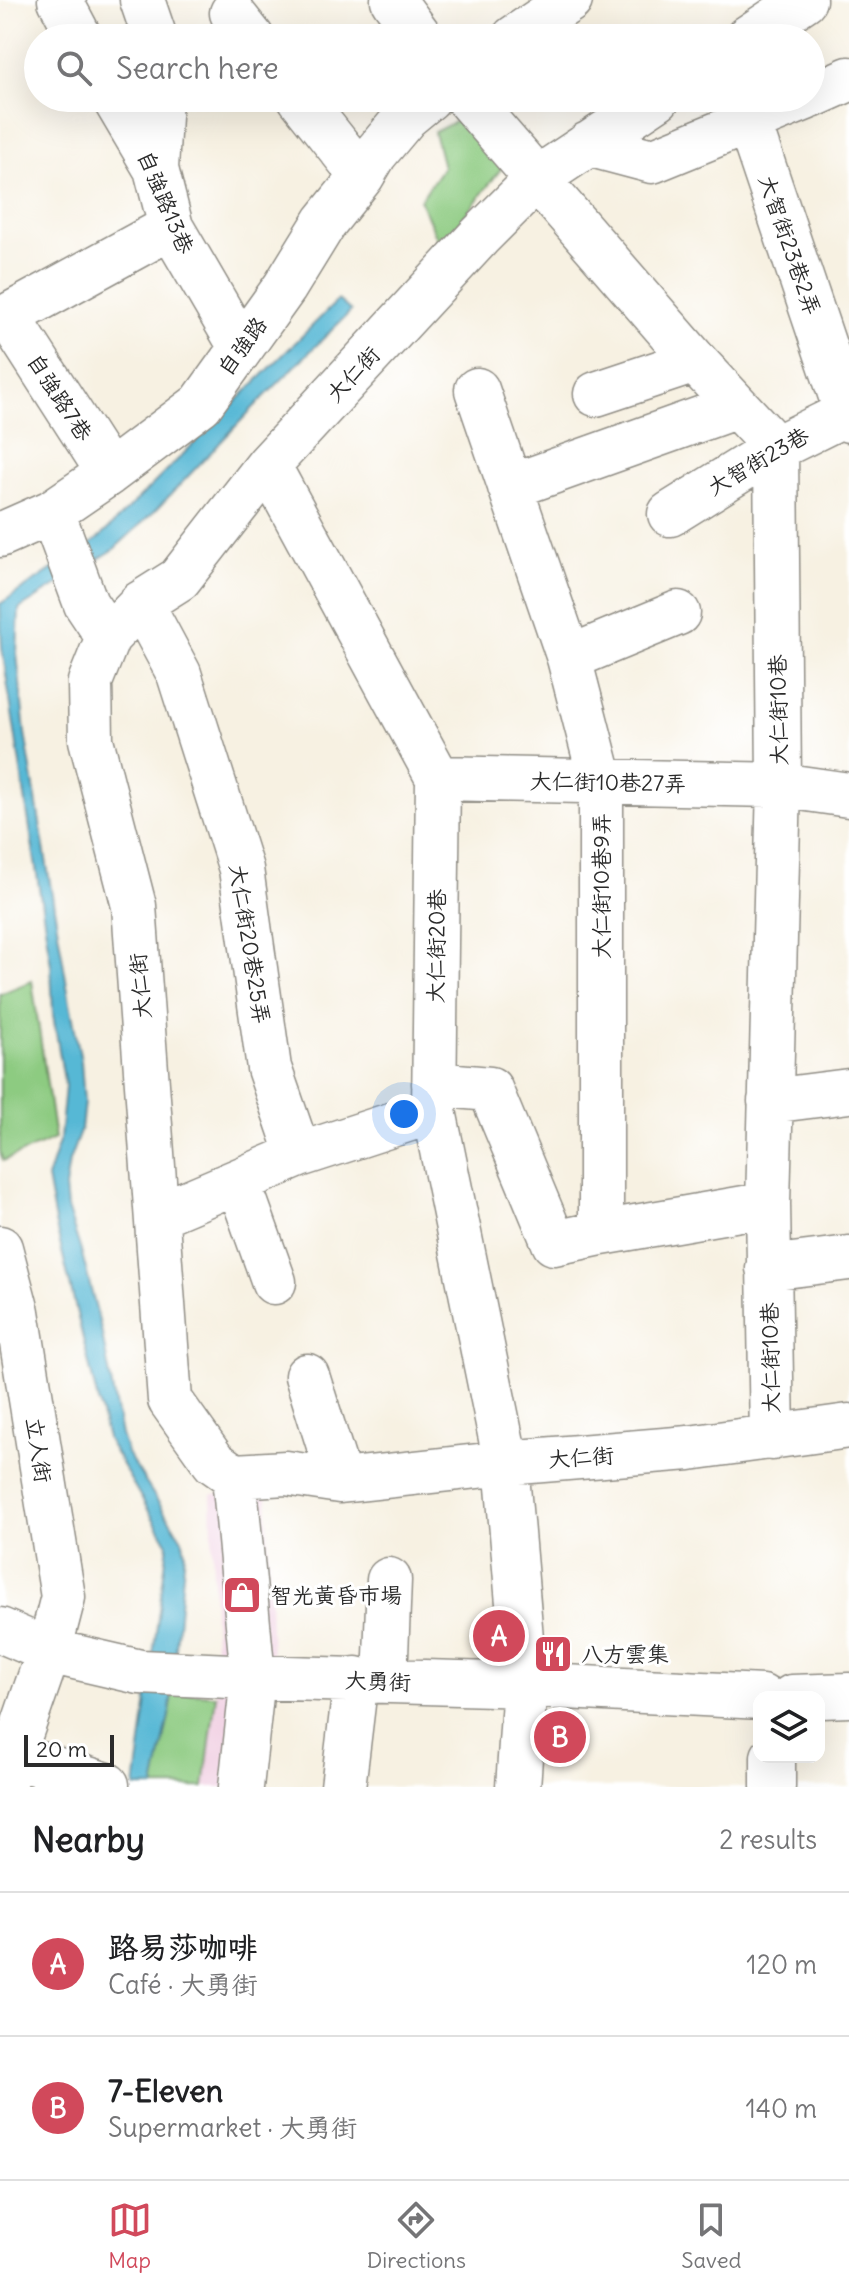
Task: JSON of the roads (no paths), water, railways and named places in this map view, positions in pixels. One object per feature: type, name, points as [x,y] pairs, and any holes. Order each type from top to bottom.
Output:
[{"type":"street","points":[[60,0],[73,24]]},
{"type":"street","points":[[142,0],[150,24]]},
{"type":"street","points":[[393,0],[411,24]]},
{"type":"street","points":[[535,24],[570,0]]},
{"type":"street","points":[[768,24],[804,0]]},
{"type":"street","points":[[825,90],[849,79]]},
{"type":"street","name":"自強路13巷","points":[[122,112],[156,169],[171,227],[241,347]]},
{"type":"street","points":[[156,169],[159,112]]},
{"type":"street","points":[[311,112],[362,176]]},
{"type":"street","name":"自強路","points":[[0,535],[52,512],[201,404],[285,287],[325,222],[362,176],[375,154],[412,112]]},
{"type":"street","points":[[479,112],[695,361],[776,448]]},
{"type":"street","name":"大仁街","points":[[637,112],[538,178],[479,237],[268,465],[179,579],[141,603],[97,620],[90,682],[91,740],[134,906],[170,1400],[214,1462],[234,1476],[286,1473],[340,1481],[689,1448],[849,1426]]},
{"type":"street","points":[[588,144],[652,161],[774,112]]},
{"type":"street","name":"大智街23巷2弄","points":[[749,123],[848,415]]},
{"type":"street","name":"自強路7巷","points":[[109,473],[8,316],[171,227]]},
{"type":"street","points":[[596,394],[695,361]]},
{"type":"street","name":"大仁街10巷9弄","points":[[477,390],[569,658],[601,781],[601,1233]]},
{"type":"street","points":[[510,487],[737,406]]},
{"type":"street","name":"大智街23巷","points":[[670,514],[776,448],[848,415]]},
{"type":"street","name":"大仁街10巷","points":[[772,1438],[768,1204],[779,785],[776,448]]},
{"type":"street","name":"大仁街20巷","points":[[268,465],[438,778],[434,1097],[506,1463],[525,1685],[518,1787]]},
{"type":"street","points":[[52,512],[97,620]]},
{"type":"street","name":"大仁街20巷25弄","points":[[141,603],[179,674],[241,869],[269,1068],[299,1155]]},
{"type":"street","points":[[569,658],[678,613]]},
{"type":"street","name":"大仁街10巷27弄","points":[[438,778],[779,785],[849,795]]},
{"type":"street","points":[[158,1215],[434,1097],[490,1089],[554,1243],[768,1204]]},
{"type":"street","points":[[770,1101],[849,1091]]},
{"type":"street","points":[[238,1181],[274,1282]]},
{"type":"street","name":"立人街","points":[[0,1248],[17,1312],[63,1597],[49,1651],[5,1776]]},
{"type":"street","points":[[768,1268],[849,1258]]},
{"type":"street","points":[[307,1376],[340,1481]]},
{"type":"street","points":[[234,1476],[253,1677],[241,1787]]},
{"type":"street","points":[[343,1787],[370,1680],[389,1580]]},
{"type":"street","name":"大勇街","points":[[0,1630],[49,1651],[161,1673],[525,1685],[753,1697]]},
{"type":"street","points":[[825,1696],[849,1695]]},
{"type":"street","points":[[773,1763],[773,1787]]},
{"type":"street","points":[[5,1776],[107,1785]]},
{"type":"water","points":[[338,300],[351,311],[156,510],[113,550],[19,609],[17,653],[25,733],[81,1061],[84,1102],[81,1129],[69,1161],[65,1188],[67,1208],[101,1329],[127,1453],[183,1541],[185,1552],[170,1711],[154,1787],[135,1787],[168,1544],[107,1439],[47,1178],[60,1139],[65,1086],[53,1015],[51,965],[2,648],[0,604],[99,538]]},
{"type":"place","name":"智光黃昏市場","points":[[242,1595]]},
{"type":"place","name":"路易莎咖啡","points":[[499,1636]]},
{"type":"place","name":"八方雲集","points":[[553,1654]]},
{"type":"place","name":"7-Eleven","points":[[560,1737]]}]
